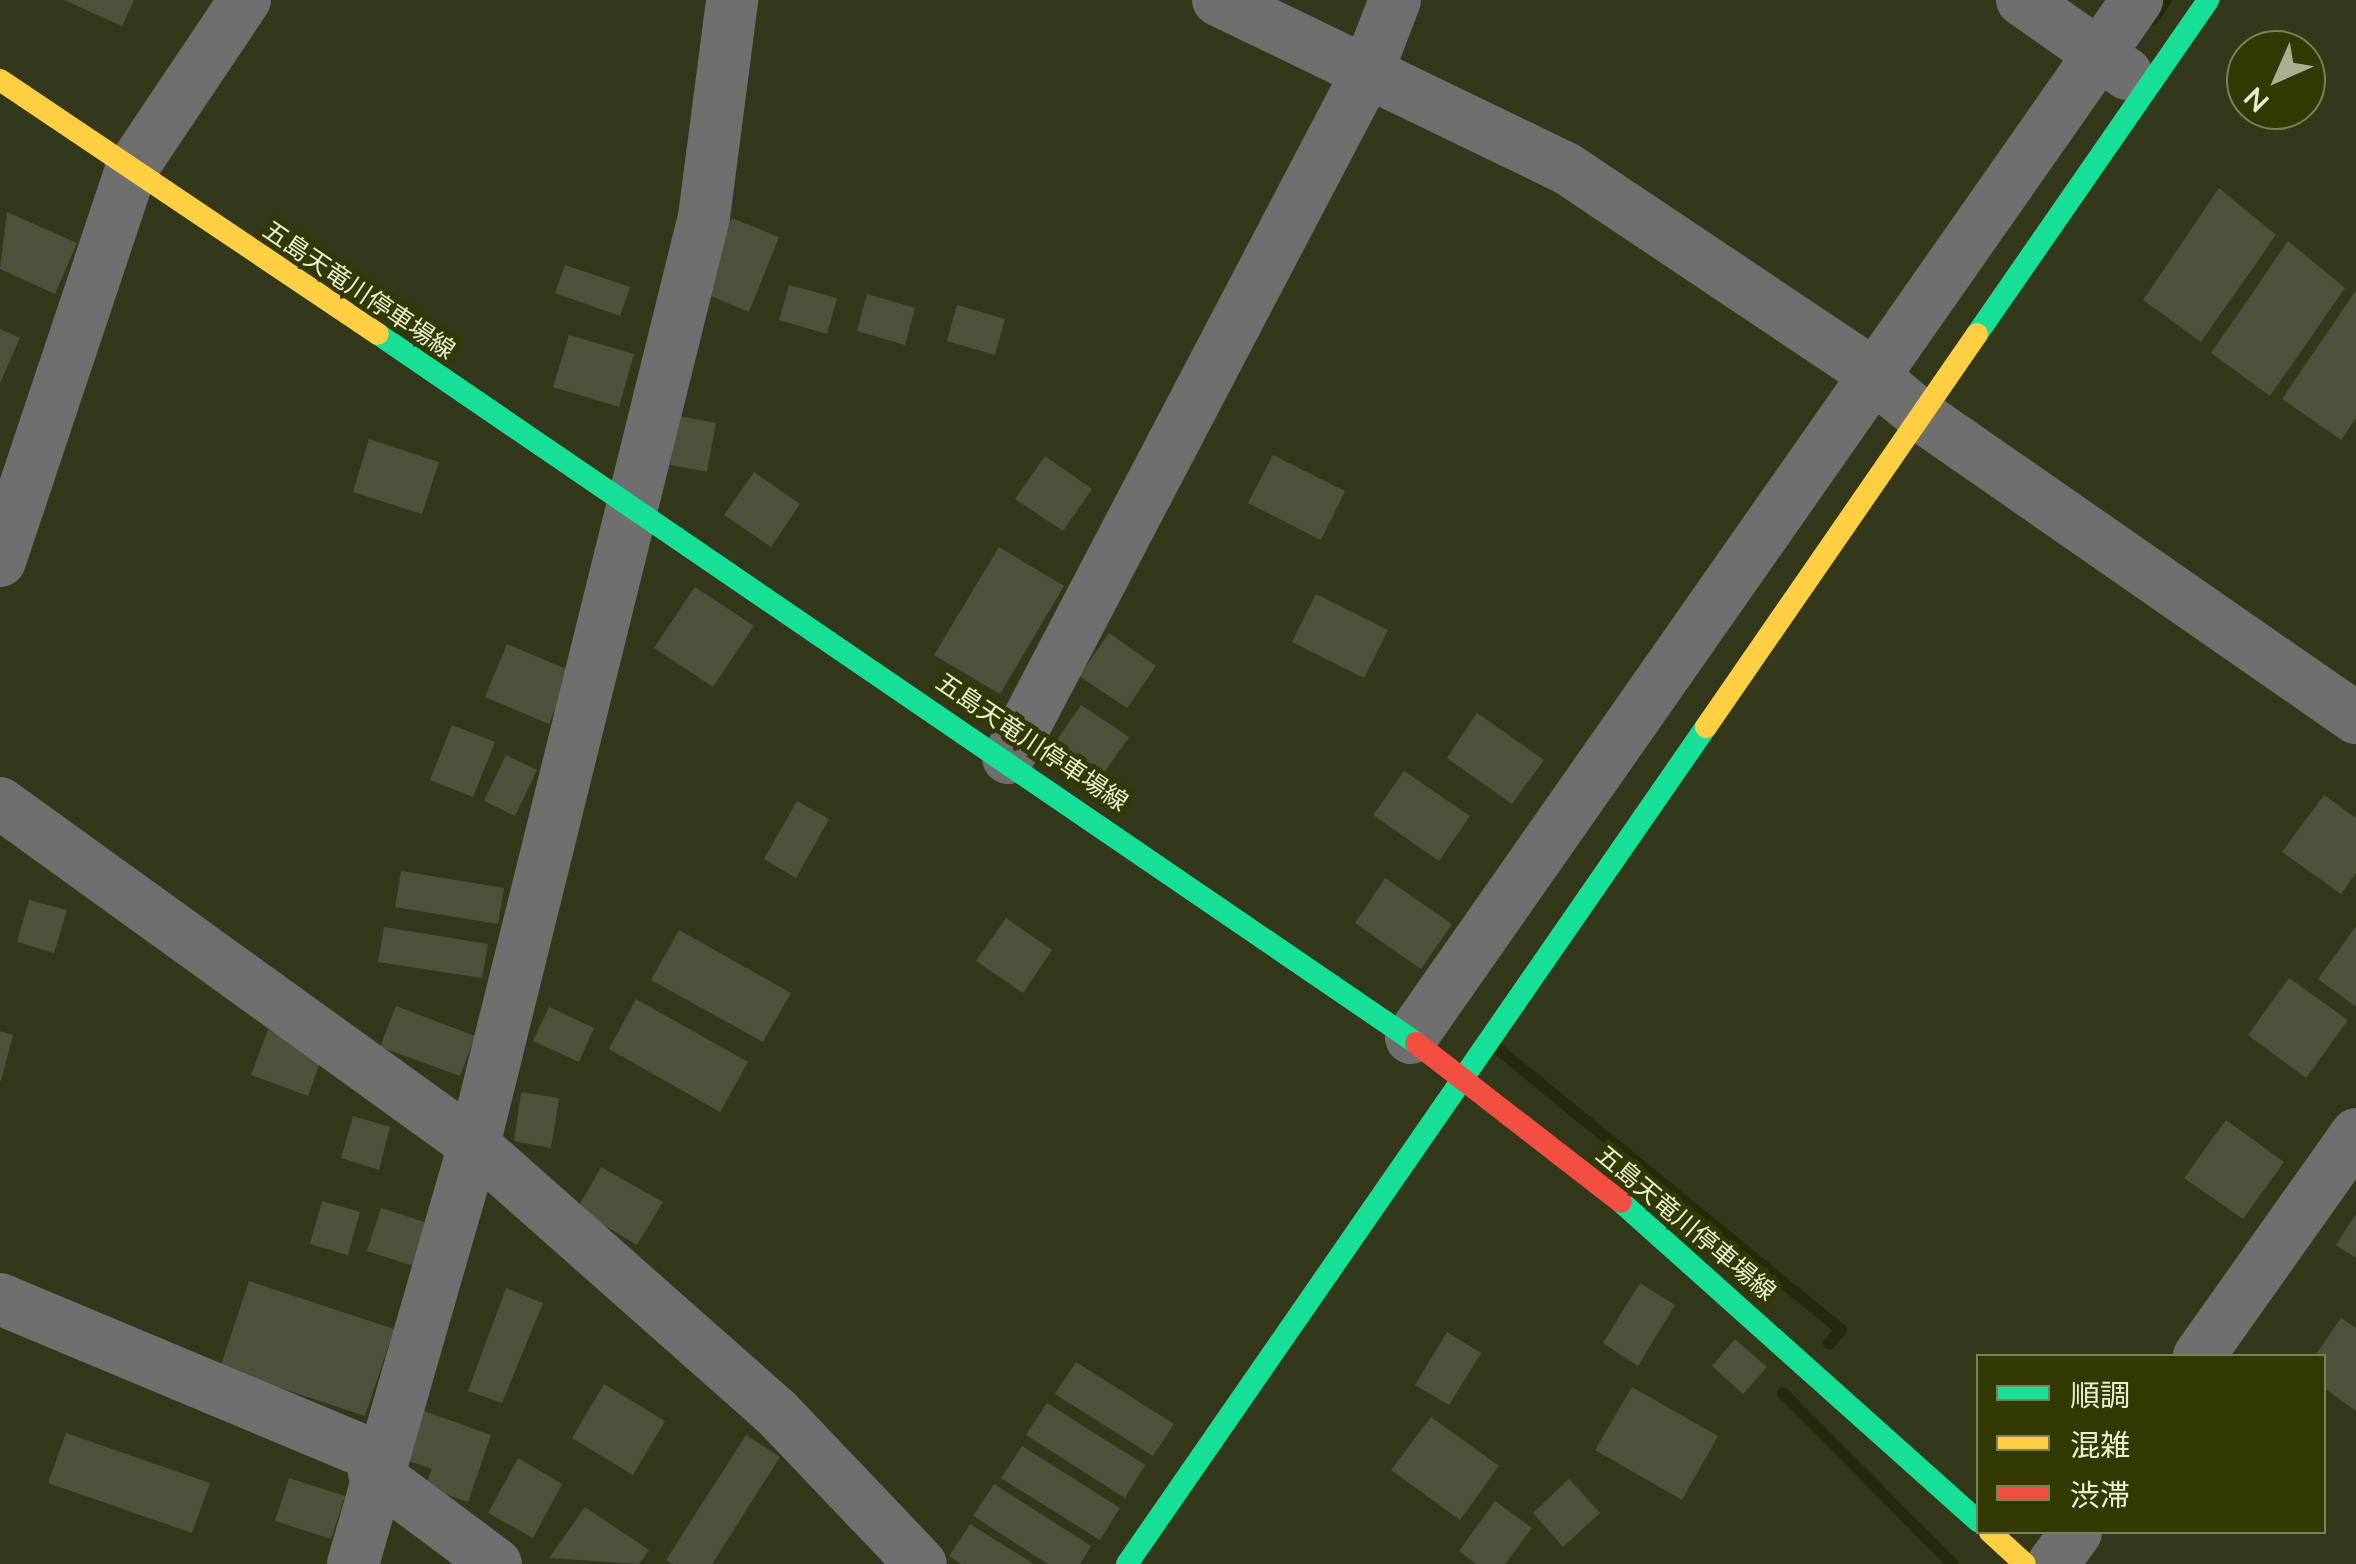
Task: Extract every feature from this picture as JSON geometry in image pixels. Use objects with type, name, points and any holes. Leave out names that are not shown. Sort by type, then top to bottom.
[{"type":"main road","points":[[1127,1564],[1462,1075],[1924,418],[2208,0]]},
{"type":"main road","name":"五島天竜川停車場線","points":[[0,80],[1008,758],[1462,1075],[1633,1212],[1976,1519]]},
{"type":"main road","points":[[1992,1534],[2025,1564]]},
{"type":"street","points":[[0,561],[130,170],[245,0]]},
{"type":"street","points":[[353,1564],[376,1465],[474,1145],[627,502],[704,216],[732,0]]},
{"type":"street","points":[[1218,0],[1566,168],[1876,378],[1924,418],[2356,718]]},
{"type":"street","points":[[1008,758],[1367,73],[1395,0]]},
{"type":"street","points":[[2022,0],[2146,88]]},
{"type":"street","points":[[1411,1038],[2137,0]]},
{"type":"street","points":[[0,802],[474,1145],[776,1412],[921,1564]]},
{"type":"street","points":[[2200,1354],[2356,1134]]},
{"type":"street","points":[[0,1300],[376,1465],[496,1564]]},
{"type":"street","points":[[2053,1564],[2075,1534]]},
{"type":"building","points":[[64,0],[134,0],[122,26]]},
{"type":"building","points":[[2219,188],[2276,235],[2201,342],[2143,300]]},
{"type":"building","points":[[7,212],[77,243],[55,294],[0,269]]},
{"type":"building","points":[[732,218],[779,237],[749,312],[701,292]]},
{"type":"building","points":[[2288,241],[2345,288],[2270,396],[2211,353]]},
{"type":"building","points":[[565,265],[630,287],[620,316],[555,293]]},
{"type":"building","points":[[789,285],[837,298],[827,334],[779,320]]},
{"type":"building","points":[[2356,290],[2356,418],[2341,440],[2282,399]]},
{"type":"building","points":[[867,294],[915,308],[905,345],[857,331]]},
{"type":"building","points":[[957,305],[1005,319],[995,355],[947,341]]},
{"type":"building","points":[[0,329],[20,338],[0,383]]},
{"type":"building","points":[[569,335],[634,354],[619,407],[553,387]]},
{"type":"building","points":[[679,416],[716,423],[707,472],[670,465]]},
{"type":"building","points":[[369,439],[439,462],[422,514],[353,492]]},
{"type":"building","points":[[1273,455],[1345,491],[1321,540],[1248,503]]},
{"type":"building","points":[[1045,456],[1092,489],[1063,531],[1015,499]]},
{"type":"building","points":[[754,472],[800,504],[771,547],[724,515]]},
{"type":"building","points":[[999,547],[1064,586],[1000,694],[934,655]]},
{"type":"building","points":[[695,587],[754,626],[713,687],[654,648]]},
{"type":"building","points":[[1316,594],[1388,630],[1364,678],[1292,642]]},
{"type":"building","points":[[1109,633],[1156,666],[1127,708],[1079,676]]},
{"type":"building","points":[[507,644],[571,671],[549,724],[485,697]]},
{"type":"building","points":[[1081,705],[1129,737],[1099,780],[1052,747]]},
{"type":"building","points":[[1477,713],[1544,760],[1512,804],[1447,758]]},
{"type":"building","points":[[452,725],[495,742],[473,797],[430,780]]},
{"type":"building","points":[[506,755],[537,770],[515,816],[484,801]]},
{"type":"building","points":[[1404,771],[1470,816],[1439,861],[1373,815]]},
{"type":"building","points":[[2324,795],[2356,818],[2356,873],[2341,894],[2282,852]]},
{"type":"building","points":[[797,801],[829,819],[796,878],[764,859]]},
{"type":"building","points":[[401,871],[504,888],[498,924],[395,907]]},
{"type":"building","points":[[1385,878],[1452,924],[1421,969],[1355,923]]},
{"type":"building","points":[[29,900],[67,910],[54,953],[17,942]]},
{"type":"building","points":[[1006,918],[1052,950],[1023,993],[976,961]]},
{"type":"building","points":[[2356,926],[2356,1007],[2318,979]]},
{"type":"building","points":[[384,927],[488,944],[482,978],[378,962]]},
{"type":"building","points":[[679,930],[791,993],[763,1042],[651,980]]},
{"type":"building","points":[[2289,978],[2348,1020],[2306,1078],[2248,1035]]},
{"type":"building","points":[[636,999],[748,1062],[720,1112],[609,1049]]},
{"type":"building","points":[[396,1006],[475,1036],[460,1076],[380,1047]]},
{"type":"building","points":[[549,1007],[594,1028],[579,1062],[533,1041]]},
{"type":"building","points":[[268,1030],[324,1052],[308,1096],[251,1075]]},
{"type":"building","points":[[0,1031],[13,1035],[1,1081],[0,1080]]},
{"type":"building","points":[[521,1092],[559,1098],[551,1148],[514,1141]]},
{"type":"building","points":[[353,1116],[390,1127],[379,1170],[341,1158]]},
{"type":"building","points":[[2226,1120],[2284,1162],[2243,1219],[2184,1178]]},
{"type":"building","points":[[601,1167],[663,1202],[637,1245],[577,1209]]},
{"type":"building","points":[[322,1201],[360,1212],[348,1255],[310,1244]]},
{"type":"building","points":[[381,1208],[437,1226],[423,1269],[367,1251]]},
{"type":"building","points":[[2356,1214],[2356,1258],[2336,1245]]},
{"type":"building","points":[[249,1281],[394,1329],[365,1416],[220,1368]]},
{"type":"building","points":[[1640,1283],[1675,1305],[1638,1366],[1603,1343]]},
{"type":"building","points":[[506,1288],[543,1303],[502,1403],[468,1391]]},
{"type":"building","points":[[2341,1318],[2356,1328],[2356,1411],[2326,1389],[2326,1354],[2316,1354]]},
{"type":"building","points":[[1447,1332],[1481,1353],[1449,1405],[1415,1385]]},
{"type":"building","points":[[1735,1339],[1767,1367],[1743,1394],[1712,1366]]},
{"type":"building","points":[[1076,1362],[1174,1424],[1153,1456],[1055,1394]]},
{"type":"building","points":[[604,1384],[665,1421],[633,1475],[572,1438]]},
{"type":"building","points":[[1632,1387],[1718,1436],[1682,1500],[1595,1450]]},
{"type":"building","points":[[1047,1403],[1145,1465],[1125,1498],[1026,1435]]},
{"type":"building","points":[[424,1411],[491,1435],[468,1502],[425,1487],[432,1469],[406,1460]]},
{"type":"building","points":[[1431,1417],[1499,1466],[1460,1520],[1391,1470]]},
{"type":"building","points":[[66,1433],[210,1483],[192,1533],[48,1483]]},
{"type":"building","points":[[746,1435],[780,1457],[712,1564],[673,1564],[666,1560]]},
{"type":"building","points":[[1022,1446],[1120,1508],[1100,1540],[1001,1478]]},
{"type":"building","points":[[518,1458],[562,1484],[533,1538],[488,1513]]},
{"type":"building","points":[[289,1478],[345,1496],[331,1539],[275,1521]]},
{"type":"building","points":[[1569,1479],[1600,1513],[1563,1547],[1533,1513]]},
{"type":"building","points":[[994,1484],[1091,1546],[1080,1564],[1048,1564],[973,1516]]},
{"type":"building","points":[[1495,1501],[1532,1528],[1505,1564],[1476,1564],[1459,1551]]},
{"type":"building","points":[[585,1507],[649,1550],[639,1564],[549,1558]]},
{"type":"building","points":[[970,1524],[1034,1564],[961,1564],[949,1556]]},
{"type":"waterway","points":[[2152,20],[2166,0]]},
{"type":"waterway","points":[[1498,1049],[1841,1330],[1829,1344]]},
{"type":"waterway","points":[[1783,1393],[1953,1564]]},
{"type":"traffic: fast","points":[[1977,334],[2208,0]]},
{"type":"traffic: fast","points":[[378,334],[1416,1043]]},
{"type":"traffic: fast","points":[[1127,1564],[1706,727]]},
{"type":"traffic: fast","points":[[1621,1202],[1976,1519]]},
{"type":"traffic: slow","points":[[0,80],[378,334]]},
{"type":"traffic: slow","points":[[1706,727],[1977,334]]},
{"type":"traffic: slow","points":[[1992,1534],[2025,1564]]},
{"type":"traffic: jam","points":[[1416,1043],[1621,1202]]}]
